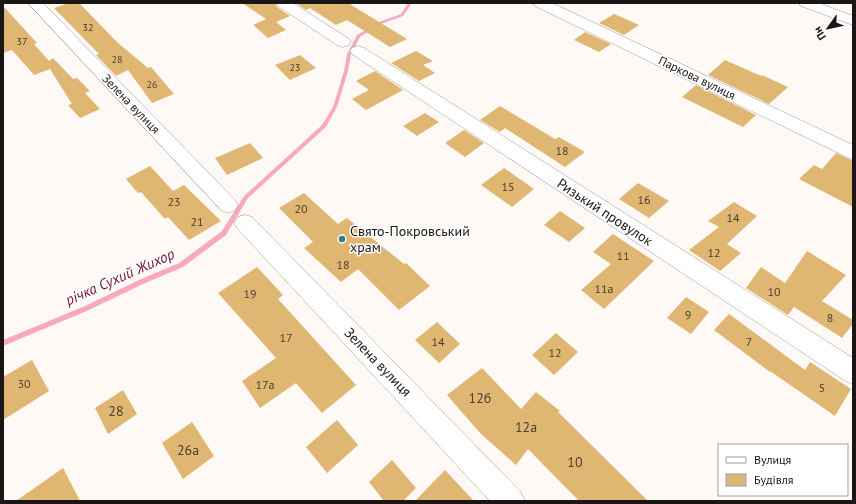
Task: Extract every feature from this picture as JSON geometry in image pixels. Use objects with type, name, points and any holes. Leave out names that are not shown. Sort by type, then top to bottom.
[{"type":"street","name":"Зелена вулиця","points":[[35,3],[228,205]]},
{"type":"street","name":"Ризький провулок","points":[[283,3],[853,372]]},
{"type":"street","name":"Паркова вулиця","points":[[540,3],[853,153]]},
{"type":"street","points":[[806,3],[853,21]]},
{"type":"street","name":"Зелена вулиця","points":[[245,223],[510,501]]},
{"type":"building","points":[[69,3],[79,3],[118,43],[148,68],[151,67],[174,94],[152,103],[128,70],[116,76],[96,55],[99,54],[54,8]]},
{"type":"building","points":[[242,3],[275,3],[277,7],[290,16],[276,22],[286,30],[268,38],[253,25],[266,19]]},
{"type":"building","points":[[296,3],[348,3],[407,39],[390,47],[347,20],[336,25],[310,8],[306,10]]},
{"type":"building","points":[[3,6],[37,43],[34,44],[49,61],[53,58],[73,79],[77,78],[90,91],[85,93],[100,109],[80,118],[68,105],[72,104],[50,69],[34,75],[12,50],[3,53]]},
{"type":"building","points":[[614,14],[639,25],[624,35],[599,23]]},
{"type":"building","points":[[585,32],[611,44],[599,52],[574,40]]},
{"type":"building","points":[[416,51],[433,61],[423,65],[435,73],[419,81],[391,63]]},
{"type":"building","points":[[300,55],[316,68],[290,80],[275,65]]},
{"type":"building","points":[[725,60],[788,87],[769,104],[708,75]]},
{"type":"building","points":[[375,71],[403,90],[366,110],[352,99],[369,90],[356,81]]},
{"type":"building","points":[[696,85],[756,115],[743,127],[682,97]]},
{"type":"building","points":[[500,106],[555,139],[559,137],[585,152],[565,167],[505,128],[500,132],[480,120]]},
{"type":"building","points":[[425,113],[439,122],[417,136],[403,126]]},
{"type":"building","points":[[464,130],[484,143],[465,157],[445,143]]},
{"type":"building","points":[[250,143],[263,158],[227,175],[215,158]]},
{"type":"building","points":[[836,153],[853,161],[853,207],[799,179],[814,165],[822,169]]},
{"type":"building","points":[[150,166],[173,191],[184,185],[221,221],[189,240],[168,217],[165,219],[141,192],[138,193],[126,179]]},
{"type":"building","points":[[504,168],[534,189],[512,207],[481,185]]},
{"type":"building","points":[[638,183],[669,201],[649,218],[619,199]]},
{"type":"building","points":[[304,193],[338,224],[347,218],[404,264],[406,263],[430,286],[399,310],[358,269],[341,282],[304,248],[313,242],[279,208]]},
{"type":"building","points":[[734,202],[757,216],[727,244],[741,253],[720,271],[689,250],[719,227],[708,221]]},
{"type":"building","points":[[560,211],[585,228],[569,242],[544,225]]},
{"type":"building","points":[[613,234],[654,261],[604,309],[581,290],[611,264],[593,252]]},
{"type":"building","points":[[807,251],[846,275],[822,301],[853,320],[853,324],[842,338],[794,307],[788,315],[746,288],[761,267],[785,283]]},
{"type":"building","points":[[257,267],[283,295],[278,299],[356,385],[322,413],[296,383],[260,408],[242,381],[276,358],[218,293]]},
{"type":"building","points":[[686,297],[709,312],[691,334],[667,318]]},
{"type":"building","points":[[729,314],[805,370],[810,362],[851,389],[835,416],[770,372],[714,330]]},
{"type":"building","points":[[437,322],[460,344],[439,363],[415,340]]},
{"type":"building","points":[[556,333],[578,352],[554,375],[532,355]]},
{"type":"building","points":[[32,360],[49,391],[3,420],[3,377]]},
{"type":"building","points":[[482,368],[521,409],[536,392],[560,411],[558,412],[648,501],[579,501],[528,449],[516,465],[480,433],[447,395]]},
{"type":"building","points":[[123,390],[137,414],[108,434],[95,408]]},
{"type":"building","points":[[337,420],[358,445],[327,473],[306,447]]},
{"type":"building","points":[[192,422],[214,456],[183,479],[162,443]]},
{"type":"building","points":[[392,460],[416,488],[403,501],[384,501],[369,482]]},
{"type":"building","points":[[63,468],[80,501],[16,501]]},
{"type":"building","points":[[445,470],[474,501],[415,501]]},
{"type":"waterway","name":"річка Сухий Жихор","points":[[3,343],[87,308],[181,265],[224,233],[246,197],[324,126],[335,107],[346,71],[349,54],[358,36],[380,23],[402,15],[410,3]]},
{"type":"place","name":"Свято-Покровський храм","points":[[342,239]]}]
